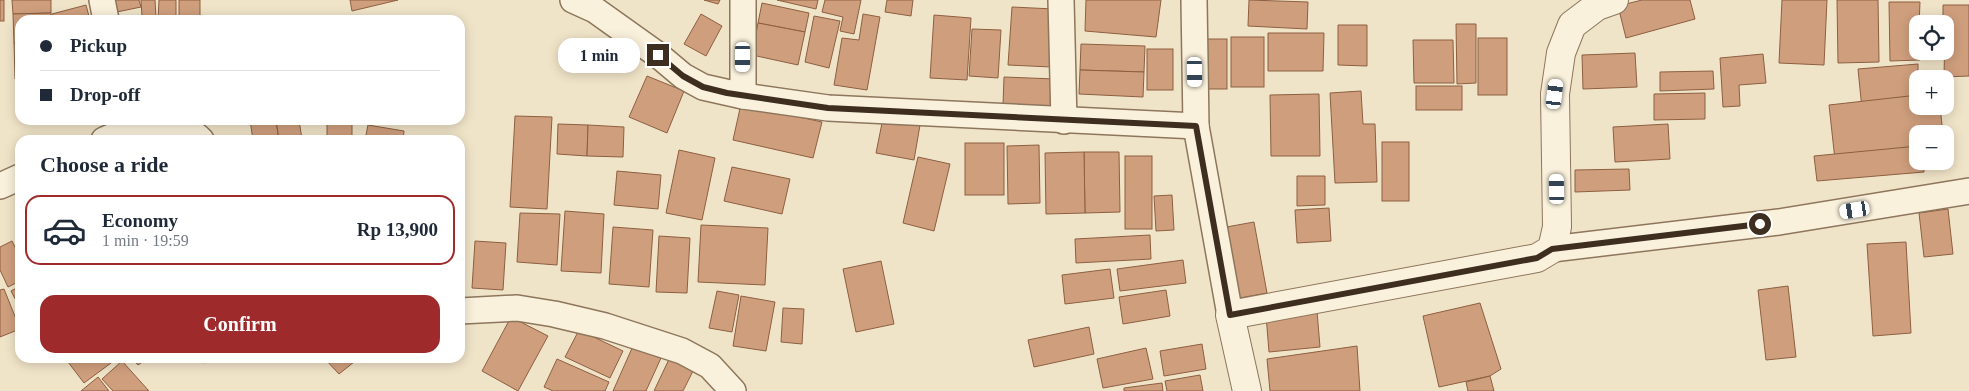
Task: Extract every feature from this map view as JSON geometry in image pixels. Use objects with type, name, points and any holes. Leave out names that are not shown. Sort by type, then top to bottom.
[{"type":"street","points":[[102,0],[105,15]]},
{"type":"street","points":[[573,0],[595,10],[658,55],[683,76],[703,87],[743,96],[828,108],[1196,126]]},
{"type":"street","points":[[743,0],[743,96]]},
{"type":"street","points":[[1061,0],[1064,121]]},
{"type":"street","points":[[1194,0],[1196,126],[1230,315],[1247,391]]},
{"type":"street","points":[[1552,249],[1557,227],[1555,94],[1561,53],[1572,25],[1597,6],[1614,0]]},
{"type":"street","points":[[113,135],[131,125]]},
{"type":"street","points":[[176,125],[182,126],[196,135]]},
{"type":"street","points":[[0,186],[15,179]]},
{"type":"street","points":[[1230,315],[1537,258],[1552,249],[1780,222],[1969,191]]},
{"type":"street","points":[[465,311],[517,308],[554,314],[605,326],[682,351],[710,366],[732,391]]},
{"type":"building","points":[[0,0],[4,0],[4,21],[0,21]]},
{"type":"building","points":[[12,0],[51,0],[51,13],[13,14]]},
{"type":"building","points":[[109,0],[139,0],[141,7],[112,13]]},
{"type":"building","points":[[141,0],[155,0],[156,15],[142,15]]},
{"type":"building","points":[[159,0],[176,0],[176,15],[158,15]]},
{"type":"building","points":[[179,0],[200,0],[200,15],[179,15]]},
{"type":"building","points":[[350,0],[398,0],[352,11]]},
{"type":"building","points":[[704,0],[720,0],[718,4]]},
{"type":"building","points":[[777,0],[818,0],[816,9]]},
{"type":"building","points":[[825,0],[861,0],[854,34],[840,31],[843,17],[822,12]]},
{"type":"building","points":[[887,0],[913,0],[911,16],[885,12]]},
{"type":"building","points":[[1086,0],[1161,0],[1156,37],[1085,31]]},
{"type":"building","points":[[1249,0],[1308,2],[1307,29],[1248,26]]},
{"type":"building","points":[[1642,0],[1690,0],[1695,19],[1626,38],[1618,6]]},
{"type":"building","points":[[1782,0],[1827,0],[1824,65],[1779,63]]},
{"type":"building","points":[[1837,0],[1878,0],[1879,62],[1838,63]]},
{"type":"building","points":[[1889,2],[1920,2],[1919,15],[1909,15],[1909,60],[1920,60],[1890,61]]},
{"type":"building","points":[[762,3],[809,13],[805,32],[758,23]]},
{"type":"building","points":[[86,5],[89,15],[52,15]]},
{"type":"building","points":[[1943,5],[1969,5],[1969,76],[1954,77],[1954,70],[1944,70],[1944,60],[1954,60],[1954,15],[1943,15]]},
{"type":"building","points":[[1012,7],[1054,9],[1051,67],[1008,65]]},
{"type":"building","points":[[51,13],[51,15],[15,15],[14,43],[13,14]]},
{"type":"building","points":[[701,14],[722,26],[706,56],[684,44]]},
{"type":"building","points":[[863,14],[880,17],[867,90],[834,85],[842,38],[859,40]]},
{"type":"building","points":[[934,15],[971,18],[967,80],[930,78]]},
{"type":"building","points":[[814,16],[840,21],[829,68],[805,62]]},
{"type":"building","points":[[758,23],[805,32],[798,65],[752,55]]},
{"type":"building","points":[[1456,24],[1476,24],[1476,83],[1457,84]]},
{"type":"building","points":[[1338,25],[1367,25],[1367,66],[1338,65]]},
{"type":"building","points":[[972,29],[1001,30],[998,78],[969,76]]},
{"type":"building","points":[[1268,33],[1324,33],[1323,71],[1268,71]]},
{"type":"building","points":[[1231,37],[1264,37],[1264,87],[1231,87]]},
{"type":"building","points":[[1478,38],[1507,38],[1507,95],[1478,95]]},
{"type":"building","points":[[1198,39],[1227,39],[1227,89],[1198,89]]},
{"type":"building","points":[[1413,40],[1453,40],[1454,83],[1414,83]]},
{"type":"building","points":[[14,43],[15,43],[15,79]]},
{"type":"building","points":[[1081,44],[1145,46],[1144,72],[1080,70]]},
{"type":"building","points":[[1147,49],[1173,49],[1173,90],[1147,90]]},
{"type":"building","points":[[1635,53],[1637,87],[1583,89],[1582,55]]},
{"type":"building","points":[[1763,54],[1766,83],[1739,85],[1740,106],[1723,107],[1720,58]]},
{"type":"building","points":[[1918,64],[1918,70],[1909,70],[1909,106],[1862,109],[1858,69]]},
{"type":"building","points":[[1080,70],[1144,72],[1143,97],[1079,94]]},
{"type":"building","points":[[1713,71],[1714,89],[1660,91],[1660,72]]},
{"type":"building","points":[[647,76],[684,91],[667,133],[629,117]]},
{"type":"building","points":[[1004,77],[1055,79],[1054,107],[1003,105]]},
{"type":"building","points":[[1416,86],[1462,86],[1462,110],[1416,110]]},
{"type":"building","points":[[1361,91],[1363,124],[1375,124],[1377,182],[1335,183],[1330,93]]},
{"type":"building","points":[[1705,93],[1705,119],[1654,120],[1654,94]]},
{"type":"building","points":[[1319,94],[1320,156],[1271,156],[1270,95]]},
{"type":"building","points":[[1909,96],[1909,115],[1941,115],[1942,125],[1909,125],[1909,152],[1835,160],[1829,105]]},
{"type":"building","points":[[741,104],[822,122],[813,158],[733,140]]},
{"type":"building","points":[[515,116],[552,117],[547,209],[510,207]]},
{"type":"building","points":[[883,118],[920,125],[914,160],[876,153]]},
{"type":"building","points":[[558,124],[588,125],[587,156],[557,154]]},
{"type":"building","points":[[1668,124],[1670,159],[1615,162],[1613,127]]},
{"type":"building","points":[[251,125],[277,125],[278,135],[252,135]]},
{"type":"building","points":[[277,125],[300,125],[301,135],[278,135]]},
{"type":"building","points":[[327,125],[352,125],[352,135],[327,135]]},
{"type":"building","points":[[368,125],[404,131],[404,135],[366,135]]},
{"type":"building","points":[[588,125],[624,127],[623,157],[587,156]]},
{"type":"building","points":[[1382,142],[1409,142],[1409,201],[1382,201]]},
{"type":"building","points":[[965,143],[1004,143],[1004,195],[965,195]]},
{"type":"building","points":[[1039,145],[1040,203],[1008,204],[1007,146]]},
{"type":"building","points":[[1909,147],[1909,170],[1924,170],[1924,172],[1817,181],[1814,156]]},
{"type":"building","points":[[679,150],[715,158],[702,220],[666,213]]},
{"type":"building","points":[[1084,152],[1119,152],[1120,212],[1085,213]]},
{"type":"building","points":[[1084,152],[1085,213],[1046,214],[1045,153]]},
{"type":"building","points":[[1125,156],[1152,156],[1152,229],[1125,229]]},
{"type":"building","points":[[918,157],[950,164],[934,231],[903,223]]},
{"type":"building","points":[[732,167],[790,179],[782,214],[724,201]]},
{"type":"building","points":[[1629,169],[1630,190],[1575,192],[1575,170]]},
{"type":"building","points":[[617,171],[661,175],[658,209],[614,205]]},
{"type":"building","points":[[1297,176],[1325,176],[1325,205],[1297,206]]},
{"type":"building","points":[[1172,195],[1174,230],[1156,231],[1154,196]]},
{"type":"building","points":[[1329,208],[1331,241],[1297,243],[1295,210]]},
{"type":"building","points":[[1948,209],[1953,254],[1924,257],[1919,213]]},
{"type":"building","points":[[565,211],[604,214],[601,273],[561,271]]},
{"type":"building","points":[[520,213],[560,214],[557,265],[517,262]]},
{"type":"building","points":[[1254,222],[1267,293],[1234,299],[1221,228]]},
{"type":"building","points":[[701,225],[768,228],[765,285],[698,282]]},
{"type":"building","points":[[613,227],[653,230],[649,287],[609,284]]},
{"type":"building","points":[[1150,235],[1151,259],[1076,263],[1075,239]]},
{"type":"building","points":[[659,236],[690,238],[687,293],[656,292]]},
{"type":"building","points":[[12,241],[15,247],[15,284],[8,287],[0,270],[0,247]]},
{"type":"building","points":[[475,241],[506,243],[503,290],[472,288]]},
{"type":"building","points":[[1906,242],[1911,333],[1873,336],[1867,244]]},
{"type":"building","points":[[1183,260],[1186,283],[1120,291],[1117,269]]},
{"type":"building","points":[[881,261],[894,324],[856,332],[843,269]]},
{"type":"building","points":[[1110,269],[1114,298],[1065,304],[1062,275]]},
{"type":"building","points":[[1788,286],[1796,357],[1766,360],[1758,290]]},
{"type":"building","points":[[4,289],[15,316],[15,331],[0,337],[0,290]]},
{"type":"building","points":[[15,289],[15,299],[11,291]]},
{"type":"building","points":[[1166,290],[1170,316],[1123,324],[1119,297]]},
{"type":"building","points":[[717,291],[739,295],[732,332],[709,328]]},
{"type":"building","points":[[741,296],[775,302],[766,351],[733,346]]},
{"type":"building","points":[[1480,303],[1501,369],[1490,376],[1439,387],[1423,316]]},
{"type":"building","points":[[783,308],[804,309],[802,344],[781,342]]},
{"type":"building","points":[[1317,311],[1320,347],[1269,352],[1266,315]]},
{"type":"building","points":[[511,317],[548,336],[518,391],[482,371]]},
{"type":"building","points":[[1089,327],[1094,354],[1034,367],[1028,340]]},
{"type":"building","points":[[579,330],[623,351],[610,378],[565,357]]},
{"type":"building","points":[[1202,344],[1206,369],[1164,376],[1160,351]]},
{"type":"building","points":[[633,346],[661,358],[646,391],[613,391]]},
{"type":"building","points":[[1357,346],[1360,391],[1270,391],[1267,359]]},
{"type":"building","points":[[1146,348],[1153,379],[1103,388],[1097,359]]},
{"type":"building","points":[[671,355],[695,367],[683,391],[654,391]]},
{"type":"building","points":[[557,359],[609,382],[605,391],[553,391],[544,387]]},
{"type":"building","points":[[69,363],[111,363],[84,383]]},
{"type":"building","points":[[120,363],[124,363],[149,391],[113,391],[102,379]]},
{"type":"building","points":[[329,363],[353,363],[339,374]]},
{"type":"building","points":[[1200,375],[1203,391],[1167,391],[1165,381]]},
{"type":"building","points":[[1490,376],[1494,391],[1468,391],[1466,382]]},
{"type":"building","points":[[98,377],[109,391],[81,391]]},
{"type":"building","points":[[1162,383],[1163,391],[1124,391],[1124,388]]},
{"type":"route","points":[[658,55],[683,76],[703,87],[727,93],[828,108],[1033,120],[1196,126],[1230,315],[1537,258],[1552,249],[1760,224]]}]
